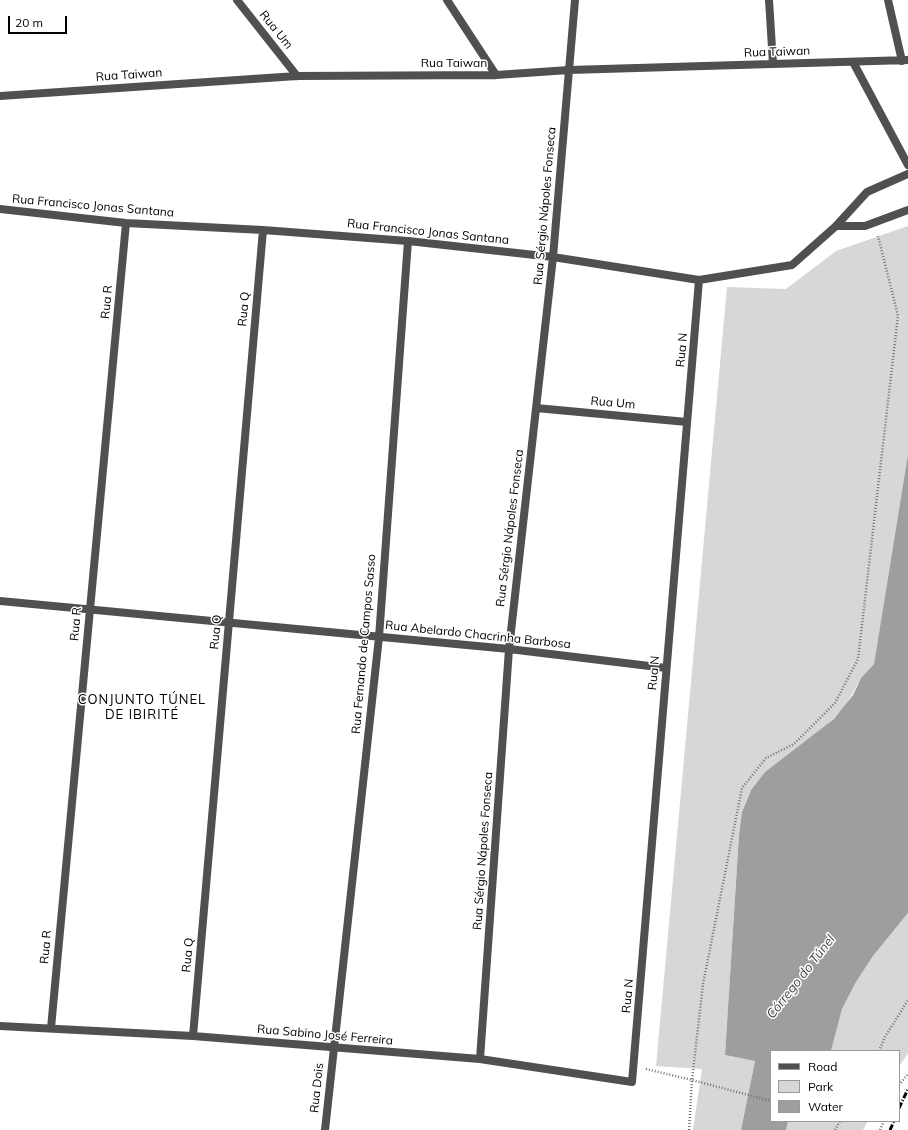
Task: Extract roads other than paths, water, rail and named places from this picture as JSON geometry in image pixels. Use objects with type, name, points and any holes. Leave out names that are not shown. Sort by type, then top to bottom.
[{"type":"street","name":"Rua Um","points":[[237,0],[297,76]]},
{"type":"street","points":[[447,0],[496,75]]},
{"type":"street","name":"Rua Sérgio Nápoles Fonseca","points":[[480,1059],[508,650],[553,257],[575,0]]},
{"type":"street","points":[[769,0],[773,64]]},
{"type":"street","points":[[888,0],[905,60]]},
{"type":"street","name":"Rua Taiwan","points":[[0,96],[297,76],[496,75],[569,70],[905,60]]},
{"type":"street","points":[[853,62],[908,165]]},
{"type":"street","name":"Rua Francisco Jonas Santana","points":[[0,209],[126,223],[263,230],[408,241],[553,257],[700,280],[792,265],[836,226],[867,192],[908,174]]},
{"type":"street","points":[[836,226],[865,226],[908,210]]},
{"type":"street","name":"Rua R","points":[[51,1028],[126,223]]},
{"type":"street","name":"Rua Q","points":[[193,1036],[263,230]]},
{"type":"street","name":"Rua Fernando de Campos Sasso","points":[[333,1049],[379,637],[408,241]]},
{"type":"street","name":"Rua N","points":[[634,1067],[666,668],[700,280]]},
{"type":"street","name":"Rua Um","points":[[536,408],[687,422]]},
{"type":"street","name":"Rua Abelardo Chacrinha Barbosa","points":[[0,601],[379,637],[666,668]]},
{"type":"street","name":"Rua Sabino José Ferreira","points":[[0,1026],[193,1036],[333,1049],[480,1059],[632,1082],[634,1067]]},
{"type":"street","name":"Rua Dois","points":[[325,1130],[333,1049]]},
{"type":"water","name":"Córrego do Túnel","points":[[908,454],[908,913],[873,956],[856,982],[842,1009],[831,1050],[770,1050],[770,1122],[788,1122],[786,1130],[741,1130],[755,1061],[725,1055],[739,835],[742,812],[751,790],[765,772],[834,719],[853,695],[861,678],[874,664]]},
{"type":"railway","points":[[900,1106],[908,1089]]},
{"type":"railway","points":[[890,1130],[894,1122]]},
{"type":"district","name":"CONJUNTO TÚNEL DE IBIRITÉ","points":[[142,708]]}]
